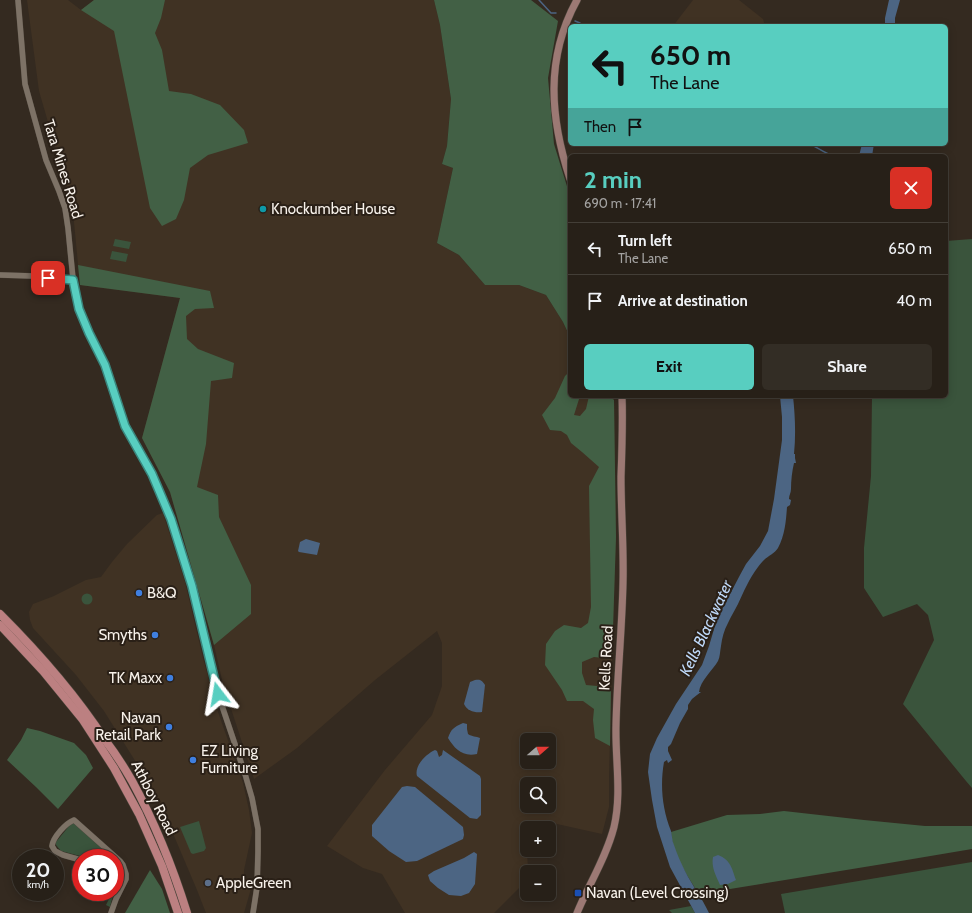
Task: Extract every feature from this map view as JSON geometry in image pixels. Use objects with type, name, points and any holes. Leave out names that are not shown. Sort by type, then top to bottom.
[{"type":"main road","points":[[568,172],[558,132],[554,88],[556,64],[562,37],[577,0]]},
{"type":"main road","name":"Kells Road","points":[[577,913],[606,852],[614,826],[617,806],[618,776],[616,727],[623,584],[621,477],[622,398]]},
{"type":"main road","name":"Athboy Road","points":[[0,614],[32,646],[64,683],[91,719],[132,781],[164,849],[188,913]]},
{"type":"main road","name":"Athboy Road","points":[[0,625],[43,671],[82,720],[114,768],[139,814],[151,840],[162,866],[178,913]]},
{"type":"street","name":"Tara Mines Road","points":[[18,0],[25,84],[44,153],[65,208],[73,280],[79,309],[105,365],[125,426],[152,474],[171,519],[192,586],[218,694],[240,756],[251,793],[257,819],[258,838],[257,887],[253,913]]},
{"type":"street","points":[[0,275],[33,276],[73,280]]},
{"type":"street","points":[[72,858],[63,856],[55,851],[52,846],[52,840],[69,822],[74,820],[107,849]]},
{"type":"street","points":[[124,868],[126,874],[124,883]]},
{"type":"street","points":[[111,913],[115,901]]},
{"type":"shaded area","points":[[27,0],[68,0],[81,10],[94,0],[434,0],[440,25],[451,99],[447,146],[442,164],[453,168],[437,243],[459,255],[485,285],[519,285],[546,295],[568,333],[568,398],[614,398],[616,537],[609,807],[602,834],[556,824],[556,821],[520,821],[520,857],[527,857],[528,865],[520,865],[520,887],[494,913],[405,913],[382,874],[363,868],[327,846],[385,770],[432,715],[442,686],[442,643],[437,631],[375,680],[297,748],[254,779],[223,684],[214,645],[170,492],[142,438],[180,298],[80,285],[74,222],[66,184],[39,91]]},
{"type":"shaded area","points":[[693,0],[739,0],[763,19],[764,24],[675,24]]},
{"type":"shaded area","name":"Navan Retail Park","points":[[163,513],[185,582],[203,658],[218,712],[243,783],[249,810],[252,833],[244,870],[244,885],[252,885],[244,913],[206,913],[166,817],[144,775],[104,711],[76,675],[33,628],[30,620],[29,612],[33,604],[54,596],[86,580],[101,577],[127,544],[157,515]]},
{"type":"green space","points":[[94,0],[165,0],[161,18],[155,33],[162,50],[169,91],[191,94],[220,105],[244,130],[248,143],[208,155],[190,168],[184,200],[176,219],[162,226],[150,208],[114,31],[81,10]]},
{"type":"green space","points":[[434,0],[531,0],[558,21],[548,78],[554,144],[568,190],[568,333],[546,295],[519,285],[485,285],[459,255],[437,243],[453,168],[442,164],[447,146],[451,99],[440,25]]},
{"type":"green space","points":[[115,239],[131,242],[129,249],[113,246]]},
{"type":"green space","points":[[972,239],[972,788],[903,704],[934,640],[928,615],[917,604],[883,617],[864,588],[864,548],[871,476],[872,398],[948,398],[948,241]]},
{"type":"green space","points":[[112,251],[128,254],[126,262],[110,259]]},
{"type":"green space","points":[[78,265],[210,291],[214,308],[195,309],[186,316],[187,339],[198,349],[234,363],[232,378],[211,381],[206,444],[197,487],[218,495],[219,517],[251,585],[251,614],[214,645],[170,492],[142,438],[180,298],[80,285]]},
{"type":"green space","points":[[568,373],[568,398],[579,398],[574,415],[580,416],[586,409],[589,398],[612,398],[614,400],[616,537],[612,659],[594,657],[582,662],[582,673],[586,685],[611,689],[610,746],[595,738],[593,720],[594,709],[583,701],[567,701],[562,690],[545,665],[546,644],[555,631],[564,625],[581,628],[588,623],[591,607],[589,486],[599,467],[571,443],[567,435],[561,431],[550,430],[542,415],[555,398],[565,376]]},
{"type":"green space","points":[[87,593],[91,595],[93,599],[91,603],[87,605],[83,603],[81,599],[83,595]]},
{"type":"green space","points":[[27,728],[74,743],[86,755],[93,768],[58,809],[7,760],[21,740]]},
{"type":"green space","points":[[784,811],[925,826],[972,826],[972,849],[699,894],[677,856],[671,832],[727,815],[760,814]]},
{"type":"green space","points":[[199,821],[206,848],[204,851],[193,854],[191,853],[180,827]]},
{"type":"green space","points":[[73,823],[79,827],[102,849],[72,849],[72,854],[64,852],[64,849],[59,849],[56,845],[56,842]]},
{"type":"green space","points":[[972,862],[972,913],[785,913],[781,894]]},
{"type":"green space","points":[[150,870],[162,889],[170,913],[125,913]]},
{"type":"green space","points":[[108,901],[112,901],[110,907],[106,905]]},
{"type":"green space","points":[[691,906],[695,913],[672,913],[669,910]]},
{"type":"water","points":[[889,0],[900,0],[895,18],[895,24],[885,24]]},
{"type":"water","points":[[862,146],[874,146],[872,154],[860,154]]},
{"type":"water","points":[[780,398],[793,398],[795,425],[794,454],[796,463],[794,463],[791,479],[789,499],[791,500],[790,505],[787,507],[784,533],[777,550],[760,564],[747,585],[725,628],[718,661],[704,680],[699,692],[701,692],[692,699],[688,705],[688,709],[671,744],[668,747],[672,760],[668,763],[667,760],[664,762],[662,779],[664,805],[673,843],[685,871],[709,913],[695,913],[670,867],[657,827],[648,772],[650,754],[676,704],[702,665],[717,619],[746,564],[760,546],[768,531],[782,440]]},
{"type":"water","points":[[306,539],[320,543],[317,555],[298,551],[300,542]]},
{"type":"water","points":[[481,680],[485,685],[482,712],[472,711],[464,704],[470,682]]},
{"type":"water","points":[[463,723],[467,724],[468,734],[480,738],[477,754],[472,755],[463,753],[453,746],[448,738],[453,729]]},
{"type":"water","points":[[435,750],[437,751],[439,757],[442,755],[443,750],[480,776],[481,815],[477,819],[470,818],[417,776],[417,768],[419,764],[428,754]]},
{"type":"water","points":[[402,787],[415,787],[463,827],[463,839],[417,861],[406,862],[389,851],[372,836],[372,825]]},
{"type":"water","points":[[474,852],[477,854],[475,884],[469,893],[461,896],[449,895],[430,881],[428,875],[434,871]]},
{"type":"water","points":[[718,855],[726,859],[736,880],[728,884],[720,885],[714,871],[713,864],[713,857]]},
{"type":"waterway","points":[[539,0],[551,13],[556,13]]},
{"type":"waterway","points":[[575,21],[580,23]]},
{"type":"waterway","points":[[814,146],[830,154]]},
{"type":"place","name":"Knockumber House","points":[[263,209]]},
{"type":"place","name":"B&Q","points":[[139,593]]},
{"type":"place","name":"Smyths","points":[[155,635]]},
{"type":"place","name":"TK Maxx","points":[[170,678]]},
{"type":"place","name":"Navan Retail Park","points":[[169,727]]},
{"type":"place","name":"EZ Living Furniture","points":[[193,760]]},
{"type":"place","name":"AppleGreen","points":[[208,883]]},
{"type":"place","name":"Navan (Level Crossing)","points":[[578,893]]},
{"type":"route","points":[[48,278],[73,280],[79,309],[85,325],[103,359],[125,426],[152,474],[171,519],[192,586],[218,694]]},
{"type":"water label","name":"Kells Blackwater","points":[[706,628]]}]
